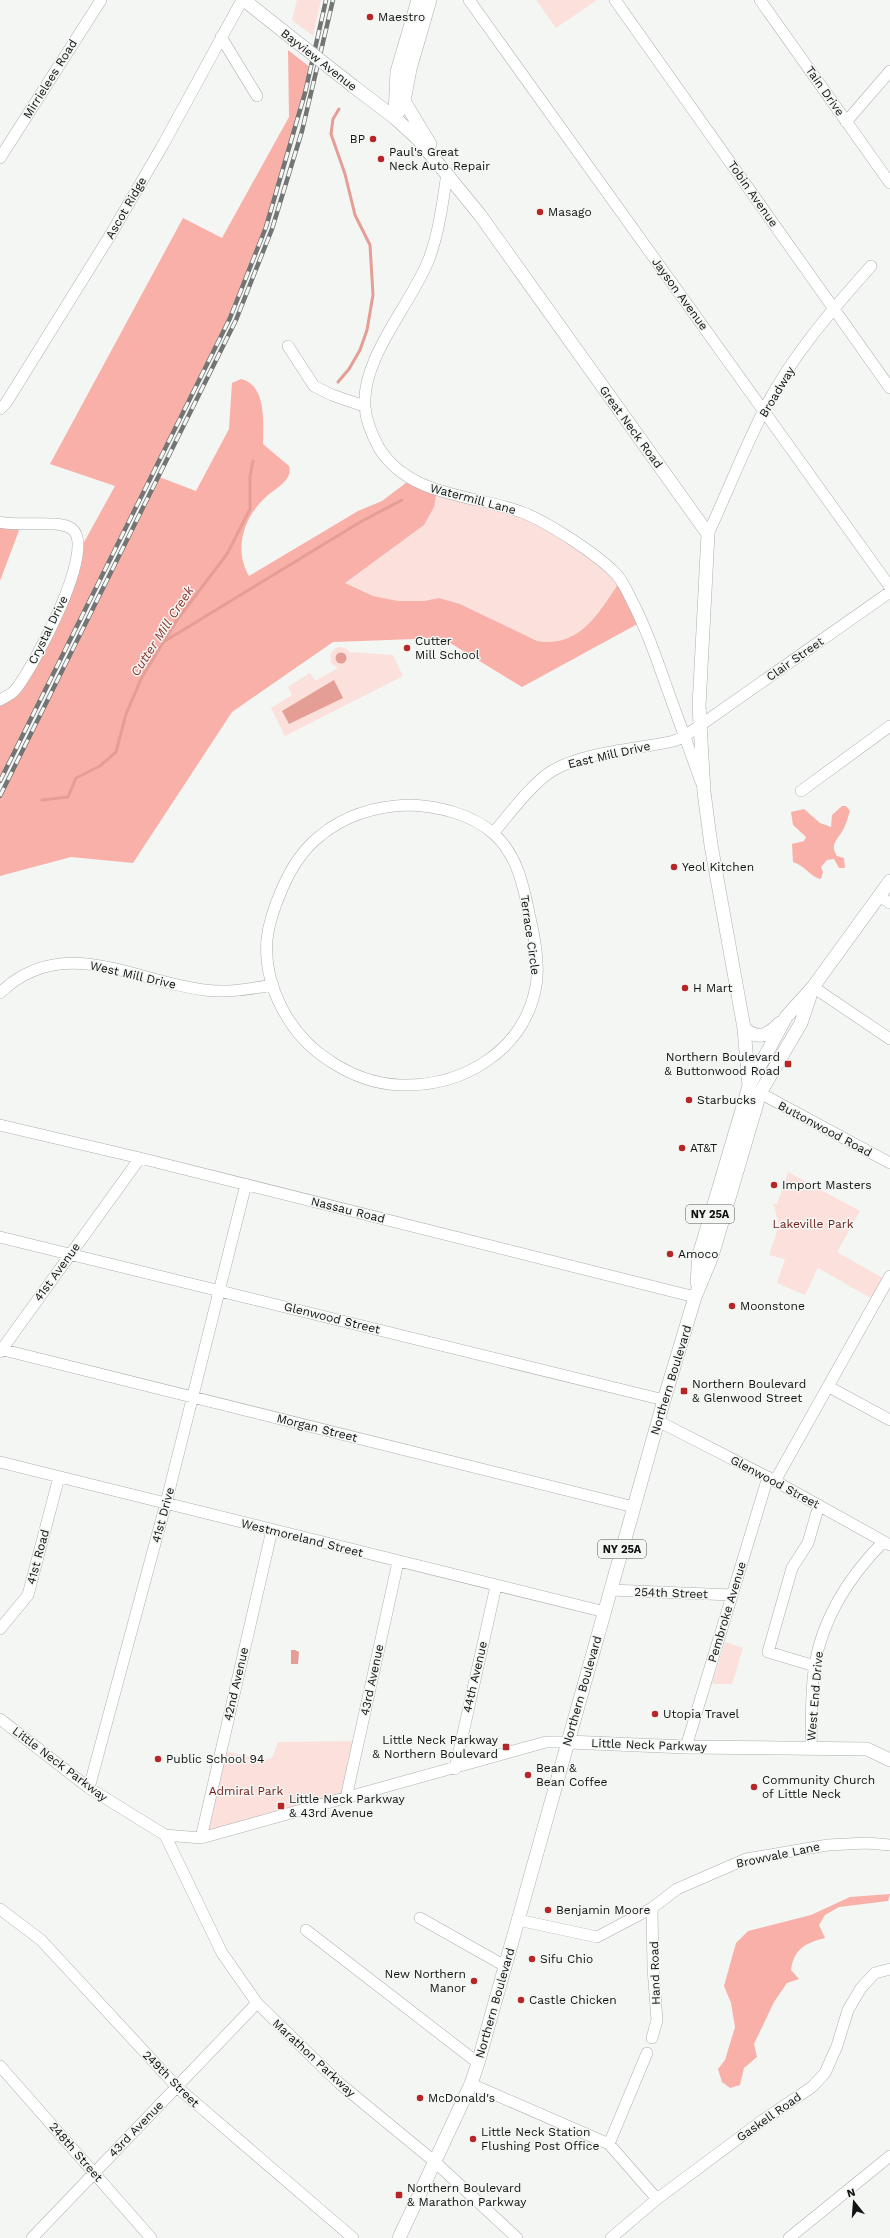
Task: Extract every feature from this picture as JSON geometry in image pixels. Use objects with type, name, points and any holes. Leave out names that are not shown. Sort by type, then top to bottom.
[{"type":"main road","name":"Bayview Avenue","points":[[243,0],[395,118]]},
{"type":"main road","points":[[395,118],[397,72],[418,0]]},
{"type":"main road","points":[[395,118],[404,101],[410,69],[430,0]]},
{"type":"main road","points":[[404,101],[447,173]]},
{"type":"main road","name":"Great Neck Road","points":[[395,118],[418,139],[480,215],[708,534]]},
{"type":"main road","points":[[708,534],[699,706],[704,792],[711,845],[744,1028],[749,1086],[760,1093]]},
{"type":"main road","name":"Northern Boulevard","points":[[696,1297],[699,1255],[749,1086],[786,1017],[813,987],[885,900],[890,881]]},
{"type":"main road","name":"Northern Boulevard","points":[[399,2238],[471,2084],[478,2063],[658,1420],[696,1297],[712,1256],[760,1093],[801,1023],[813,987]]},
{"type":"main road","points":[[744,1028],[752,1035],[764,1035],[786,1017]]},
{"type":"main road","name":"Little Neck Parkway","points":[[568,1742],[686,1747],[867,1749],[890,1760]]},
{"type":"street","name":"Mirrielees Road","points":[[0,158],[101,0]]},
{"type":"street","name":"Ascot Ridge","points":[[0,408],[6,403],[111,234],[164,143],[221,37],[243,0]]},
{"type":"street","name":"Jayson Avenue","points":[[469,0],[890,587]]},
{"type":"street","name":"Tobin Avenue","points":[[615,0],[890,388]]},
{"type":"street","name":"Tain Drive","points":[[760,0],[890,183]]},
{"type":"street","points":[[221,37],[257,96]]},
{"type":"street","points":[[846,122],[890,71]]},
{"type":"street","points":[[288,346],[314,386],[332,395],[364,406],[367,383],[375,360],[396,320],[414,291],[430,258],[447,173]]},
{"type":"street","name":"Broadway","points":[[708,534],[764,411],[791,366],[833,308],[871,266]]},
{"type":"street","name":"Watermill Lane","points":[[364,406],[372,436],[384,456],[400,472],[414,482],[440,491],[501,504],[528,514],[572,541],[614,572],[621,580],[647,631],[685,736]]},
{"type":"street","name":"Crystal Drive","points":[[0,522],[21,525],[63,525],[72,530],[79,541],[77,555],[65,599],[24,678],[14,692],[0,700]]},
{"type":"street","name":"Clair Street","points":[[700,726],[890,592]]},
{"type":"street","name":"East Mill Drive","points":[[493,833],[518,804],[551,771],[587,758],[674,741],[700,726]]},
{"type":"street","points":[[801,791],[890,726]]},
{"type":"street","points":[[685,736],[704,792]]},
{"type":"street","name":"Terrace Circle","points":[[409,804],[447,810],[471,819],[493,833],[514,861],[524,885],[537,967],[537,984],[524,1023],[515,1036],[496,1054],[475,1068],[437,1082],[398,1085],[359,1076],[335,1064],[308,1044],[291,1024],[273,986],[267,953],[271,918],[288,875],[297,860],[320,835],[340,822],[362,812],[381,807],[409,804]]},
{"type":"street","name":"West Mill Drive","points":[[0,993],[23,975],[36,969],[61,963],[91,963],[203,990],[235,991],[273,986]]},
{"type":"street","points":[[813,987],[890,1039]]},
{"type":"street","name":"Buttonwood Road","points":[[760,1093],[890,1163]]},
{"type":"street","name":"Nassau Road","points":[[0,1125],[246,1184],[696,1297]]},
{"type":"street","name":"41st Avenue","points":[[0,1350],[140,1158]]},
{"type":"street","name":"41st Drive","points":[[89,1788],[166,1504],[246,1184]]},
{"type":"street","name":"Glenwood Street","points":[[0,1237],[664,1400]]},
{"type":"street","name":"Pembroke Avenue","points":[[686,1747],[732,1595],[772,1479],[886,1292],[890,1276]]},
{"type":"street","name":"Morgan Street","points":[[0,1350],[634,1507]]},
{"type":"street","points":[[829,1387],[890,1420]]},
{"type":"street","name":"Glenwood Street","points":[[658,1420],[772,1479],[887,1544]]},
{"type":"street","name":"Westmoreland Street","points":[[0,1462],[604,1612]]},
{"type":"street","name":"41st Road","points":[[0,1629],[28,1596],[59,1477]]},
{"type":"street","points":[[815,1666],[768,1652],[792,1568],[808,1543],[818,1505]]},
{"type":"street","name":"42nd Avenue","points":[[201,1838],[272,1530]]},
{"type":"street","name":"West End Drive","points":[[811,1749],[815,1666],[819,1644],[832,1611],[859,1570],[887,1544]]},
{"type":"street","name":"43rd Avenue","points":[[346,1798],[398,1562]]},
{"type":"street","name":"44th Avenue","points":[[455,1769],[496,1586]]},
{"type":"street","name":"254th Street","points":[[610,1590],[732,1595]]},
{"type":"street","name":"Little Neck Parkway","points":[[0,1718],[89,1788],[165,1835],[201,1838],[549,1742],[568,1742]]},
{"type":"street","name":"Marathon Parkway","points":[[165,1835],[222,1953],[257,2003],[339,2083],[435,2162],[517,2238]]},
{"type":"street","name":"Browvale Lane","points":[[518,1920],[597,1937],[652,1908],[677,1889],[746,1859],[828,1844],[867,1843],[890,1845]]},
{"type":"street","name":"Hand Road","points":[[652,1908],[653,1968],[657,2020],[652,2038]]},
{"type":"street","name":"249th Street","points":[[0,1909],[41,1940],[177,2087],[353,2238]]},
{"type":"street","points":[[420,1918],[505,1966]]},
{"type":"street","points":[[306,1930],[478,2063]]},
{"type":"street","name":"Gaskell Road","points":[[611,2238],[658,2198],[763,2120],[812,2087],[825,2073],[837,2046],[848,2010],[861,1988],[875,1973],[890,1969]]},
{"type":"street","name":"43rd Avenue","points":[[32,2238],[257,2003]]},
{"type":"street","points":[[609,2144],[647,2053]]},
{"type":"street","name":"248th Street","points":[[0,2066],[151,2238]]},
{"type":"street","points":[[471,2084],[609,2144],[658,2198]]},
{"type":"street","points":[[788,2238],[890,2156]]},
{"type":"green space","points":[[297,0],[321,0],[313,36],[292,20]]},
{"type":"green space","points":[[536,0],[597,0],[556,28]]},
{"type":"green space","points":[[437,490],[528,514],[621,580],[605,604],[587,625],[566,639],[552,642],[537,641],[460,604],[439,598],[424,601],[398,601],[373,596],[345,583],[424,525]]},
{"type":"green space","points":[[339,647],[345,648],[350,652],[393,655],[403,676],[285,736],[271,708],[292,695],[288,687],[310,673],[315,681],[338,668],[331,663],[330,657],[333,651]]},
{"type":"green space","name":"Lakeville Park","points":[[788,1172],[860,1211],[837,1252],[888,1281],[876,1301],[818,1268],[805,1295],[777,1283],[785,1259],[769,1255],[779,1225],[773,1203],[777,1204]]},
{"type":"green space","points":[[725,1642],[743,1648],[732,1684],[712,1684]]},
{"type":"green space","name":"Admiral Park","points":[[359,1741],[346,1798],[201,1838],[221,1750],[264,1760],[272,1758],[278,1742]]},
{"type":"shaded area","points":[[288,50],[311,68],[295,130],[266,227],[230,318],[0,781],[0,700],[24,678],[77,555],[115,486],[50,464],[183,218],[222,238],[289,117]]},
{"type":"shaded area","points":[[241,379],[249,383],[255,389],[259,397],[263,416],[263,444],[289,466],[290,471],[289,476],[283,484],[267,496],[252,513],[243,533],[242,555],[244,566],[249,576],[358,511],[382,501],[411,479],[437,490],[434,507],[424,525],[345,583],[373,596],[398,601],[424,601],[439,598],[460,604],[537,641],[552,642],[566,639],[587,625],[605,604],[621,580],[643,621],[522,687],[442,638],[333,642],[232,712],[133,863],[71,857],[0,876],[0,796],[159,477],[196,491],[229,429],[232,383]]},
{"type":"shaded area","points":[[0,522],[21,525],[0,581]]},
{"type":"shaded area","points":[[341,652],[345,654],[347,658],[345,662],[341,664],[337,662],[335,658],[337,654]]},
{"type":"shaded area","points":[[334,680],[343,698],[289,724],[282,711]]},
{"type":"shaded area","points":[[842,806],[846,806],[850,811],[844,828],[835,842],[834,849],[837,856],[844,858],[845,868],[839,868],[834,859],[827,860],[821,867],[823,872],[821,879],[817,878],[802,866],[793,862],[792,844],[804,841],[806,837],[793,825],[791,812],[804,809],[820,823],[831,827],[832,815]]},
{"type":"shaded area","points":[[291,1650],[299,1652],[298,1664],[291,1664]]},
{"type":"shaded area","points":[[890,1894],[888,1901],[839,1907],[825,1915],[819,1925],[825,1938],[806,1945],[795,1957],[791,1970],[799,1979],[787,1983],[774,2002],[754,2044],[757,2057],[744,2068],[740,2085],[730,2088],[722,2082],[718,2069],[725,2060],[735,2027],[731,2003],[724,1986],[736,1943],[748,1931],[811,1915],[850,1897]]},
{"type":"waterway","name":"Cutter Mill Creek","points":[[338,382],[349,369],[360,350],[367,330],[373,295],[370,245],[355,215],[345,174],[331,134],[333,119],[339,109]]},
{"type":"waterway","name":"Cutter Mill Creek","points":[[42,800],[68,797],[76,778],[100,766],[116,752],[126,714],[142,677],[177,620],[227,554],[250,509],[250,476],[253,461]]},
{"type":"waterway","points":[[165,641],[362,521],[402,500]]},
{"type":"railway","points":[[0,781],[230,318],[266,227],[305,93],[326,0]]},
{"type":"railway","points":[[0,796],[236,320],[272,229],[302,131],[333,0]]},
{"type":"place","name":"Maestro","points":[[370,17]]},
{"type":"place","name":"BP","points":[[373,139]]},
{"type":"place","name":"Paul's Great Neck Auto Repair","points":[[381,159]]},
{"type":"place","name":"Masago","points":[[540,212]]},
{"type":"place","name":"Cutter Mill School","points":[[407,648]]},
{"type":"place","name":"Yeol Kitchen","points":[[674,867]]},
{"type":"place","name":"H Mart","points":[[685,988]]},
{"type":"place","name":"Northern Boulevard & Buttonwood Road","points":[[788,1064]]},
{"type":"place","name":"Starbucks","points":[[689,1100]]},
{"type":"place","name":"AT&T","points":[[682,1148]]},
{"type":"place","name":"Import Masters","points":[[774,1185]]},
{"type":"place","name":"Amoco","points":[[670,1254]]},
{"type":"place","name":"Moonstone","points":[[732,1306]]},
{"type":"place","name":"Northern Boulevard & Glenwood Street","points":[[684,1391]]},
{"type":"place","name":"Utopia Travel","points":[[655,1714]]},
{"type":"place","name":"Little Neck Parkway & Northern Boulevard","points":[[506,1747]]},
{"type":"place","name":"Public School 94","points":[[158,1759]]},
{"type":"place","name":"Bean & Bean Coffee","points":[[528,1775]]},
{"type":"place","name":"Community Church of Little Neck","points":[[754,1787]]},
{"type":"place","name":"Little Neck Parkway & 43rd Avenue","points":[[281,1806]]},
{"type":"place","name":"Benjamin Moore","points":[[548,1910]]},
{"type":"place","name":"Sifu Chio","points":[[532,1959]]},
{"type":"place","name":"New Northern Manor","points":[[474,1981]]},
{"type":"place","name":"Castle Chicken","points":[[521,2000]]},
{"type":"place","name":"McDonald's","points":[[420,2098]]},
{"type":"place","name":"Little Neck Station Flushing Post Office","points":[[473,2139]]},
{"type":"place","name":"Northern Boulevard & Marathon Parkway","points":[[399,2195]]}]
